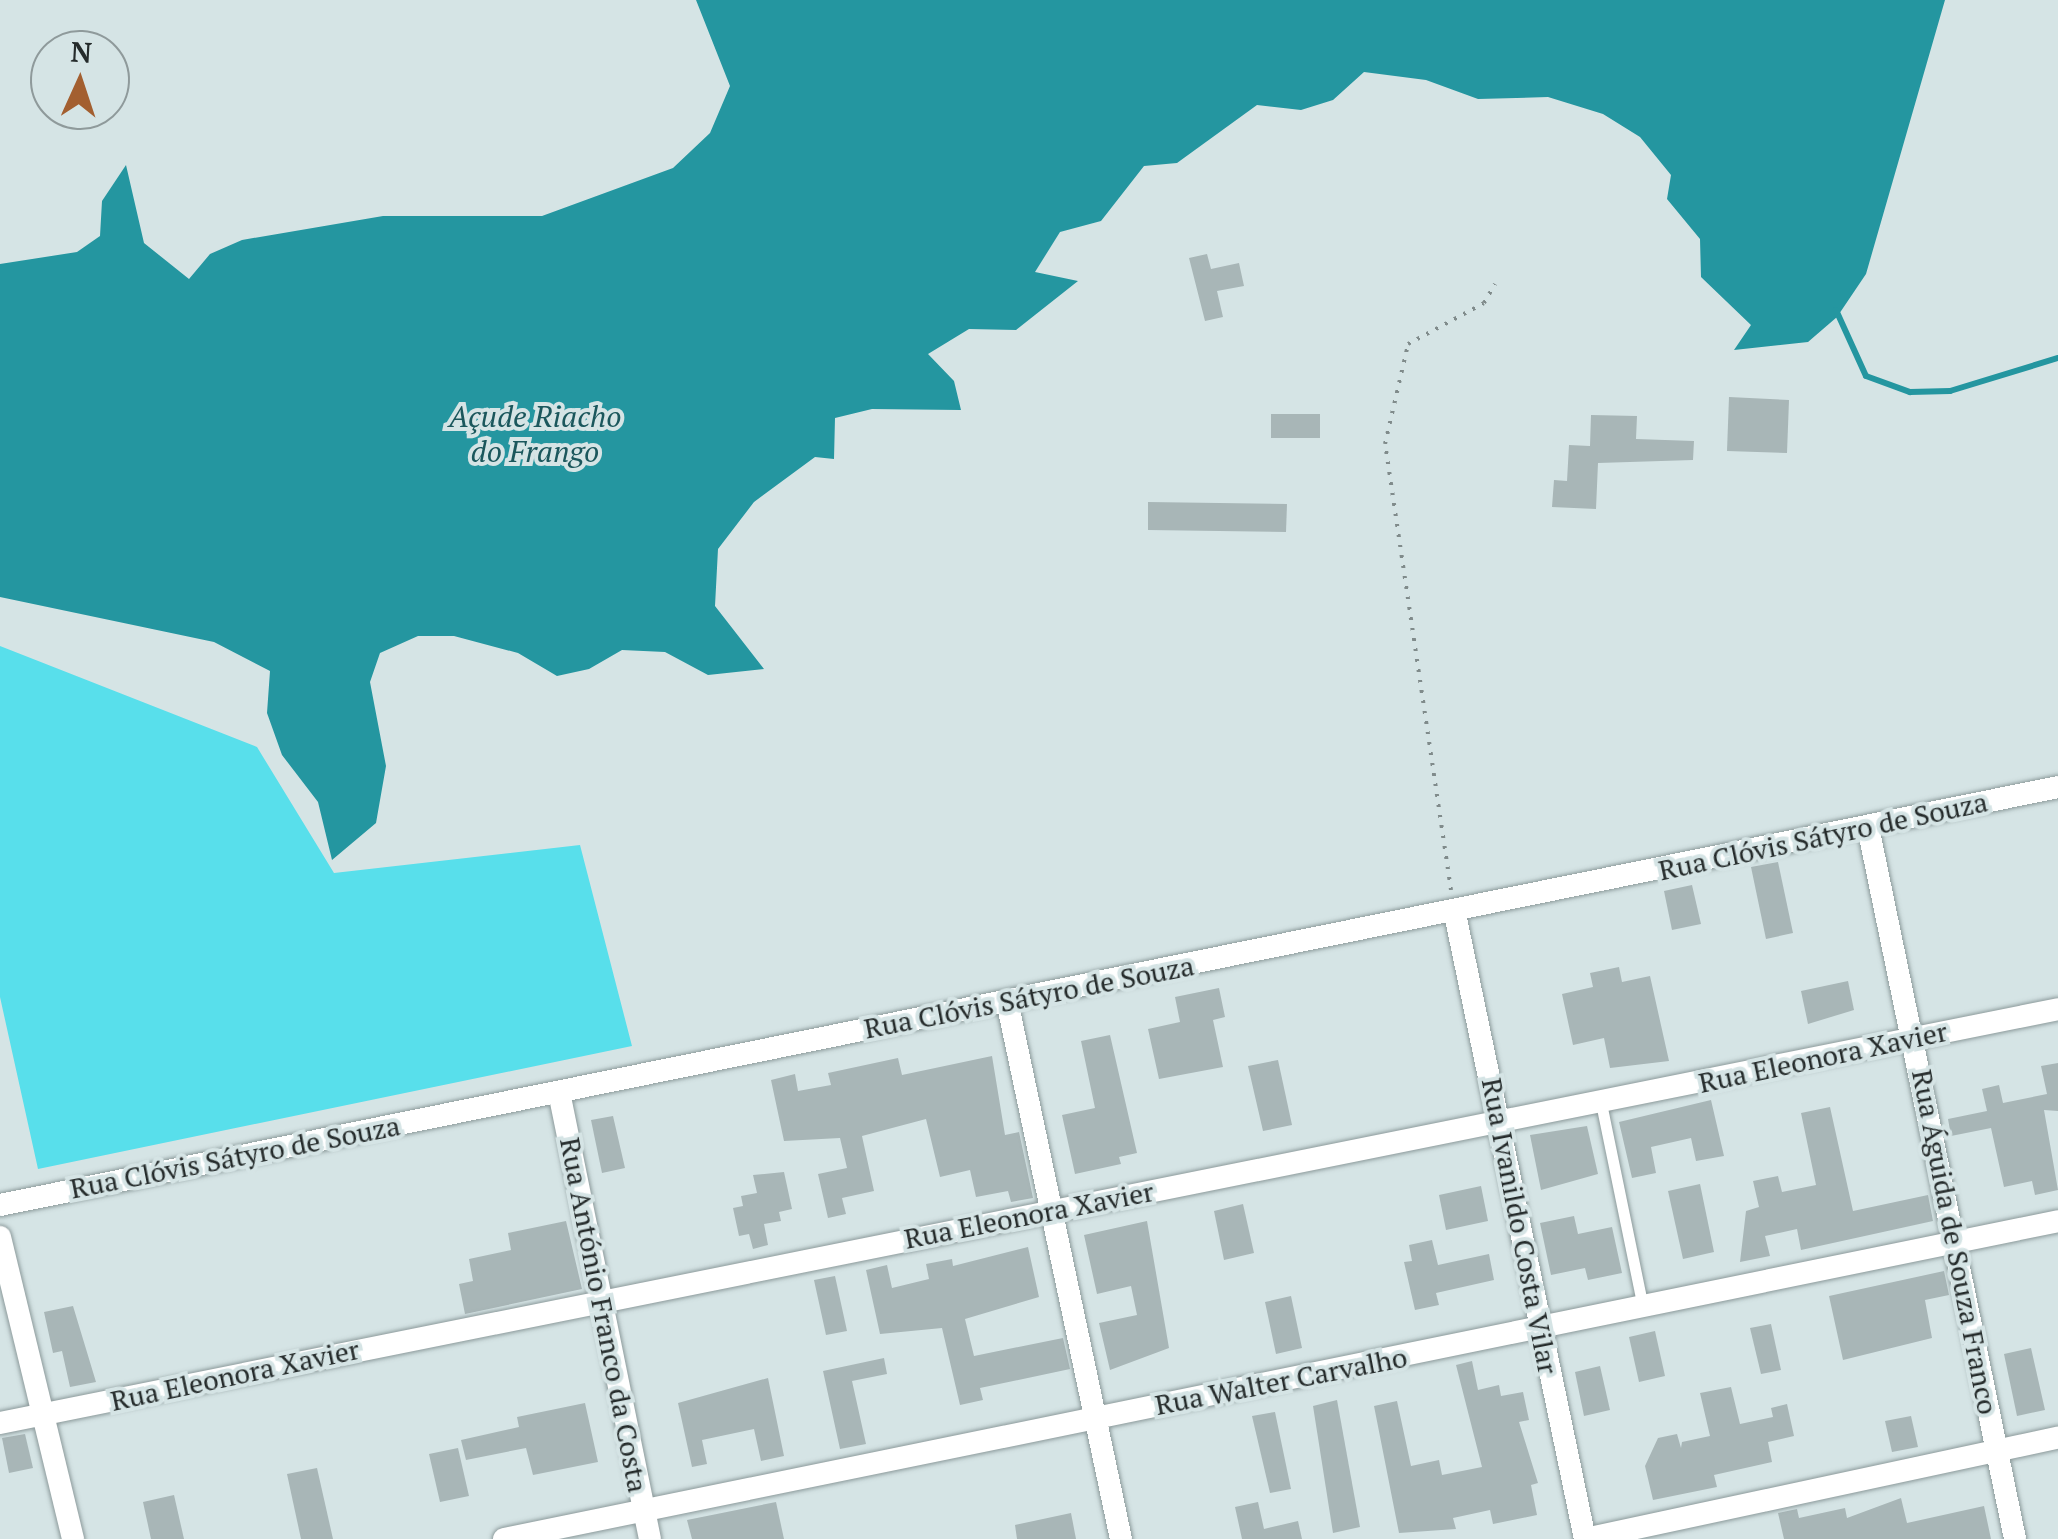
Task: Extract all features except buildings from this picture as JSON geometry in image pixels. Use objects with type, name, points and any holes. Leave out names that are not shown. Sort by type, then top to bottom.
[{"type":"street","name":"Rua Clóvis Sátyro de Souza","points":[[0,1205],[1454,914],[2058,787]]},
{"type":"street","name":"Rua Águida de Souza Franco","points":[[1868,827],[2015,1539]]},
{"type":"street","name":"Rua Ivanildo Costa Vilar","points":[[1454,914],[1585,1539]]},
{"type":"street","points":[[1008,1001],[1122,1539]]},
{"type":"street","name":"Rua Eleonora Xavier","points":[[0,1424],[2058,1009]]},
{"type":"street","name":"Rua António Franco da Costa","points":[[559,1092],[605,1300],[650,1539]]},
{"type":"street","name":"Rua Walter Carvalho","points":[[504,1539],[1540,1330],[2058,1220]]},
{"type":"street","points":[[0,1238],[73,1539]]},
{"type":"street","points":[[1585,1539],[2058,1438]]},
{"type":"lane","points":[[1602,1102],[1643,1308]]},
{"type":"path","points":[[1454,914],[1384,444],[1408,344],[1484,303],[1495,284]]},
{"type":"shaded area","points":[[0,646],[257,747],[334,873],[580,845],[632,1046],[38,1169],[0,997]]},
{"type":"water","name":"Açude Riacho do Frango","points":[[696,0],[1945,0],[1866,274],[1837,317],[1808,342],[1734,350],[1751,325],[1701,277],[1700,239],[1667,199],[1671,175],[1640,137],[1603,114],[1548,97],[1478,99],[1426,80],[1364,72],[1333,100],[1301,110],[1257,105],[1177,163],[1144,166],[1101,221],[1060,232],[1035,272],[1078,281],[1016,330],[969,329],[928,354],[954,381],[961,410],[872,409],[835,418],[834,459],[815,457],[754,502],[718,549],[715,606],[764,669],[708,675],[665,652],[622,650],[589,669],[557,676],[518,653],[454,636],[418,636],[380,653],[370,682],[386,766],[376,823],[332,860],[318,802],[282,755],[267,713],[270,671],[214,642],[0,597],[0,264],[77,252],[100,236],[102,201],[126,165],[144,243],[189,279],[210,254],[242,240],[383,216],[542,216],[673,168],[710,133],[730,86]]},
{"type":"waterway","points":[[1836,310],[1866,376],[1910,392],[1950,391],[2058,358]]}]
